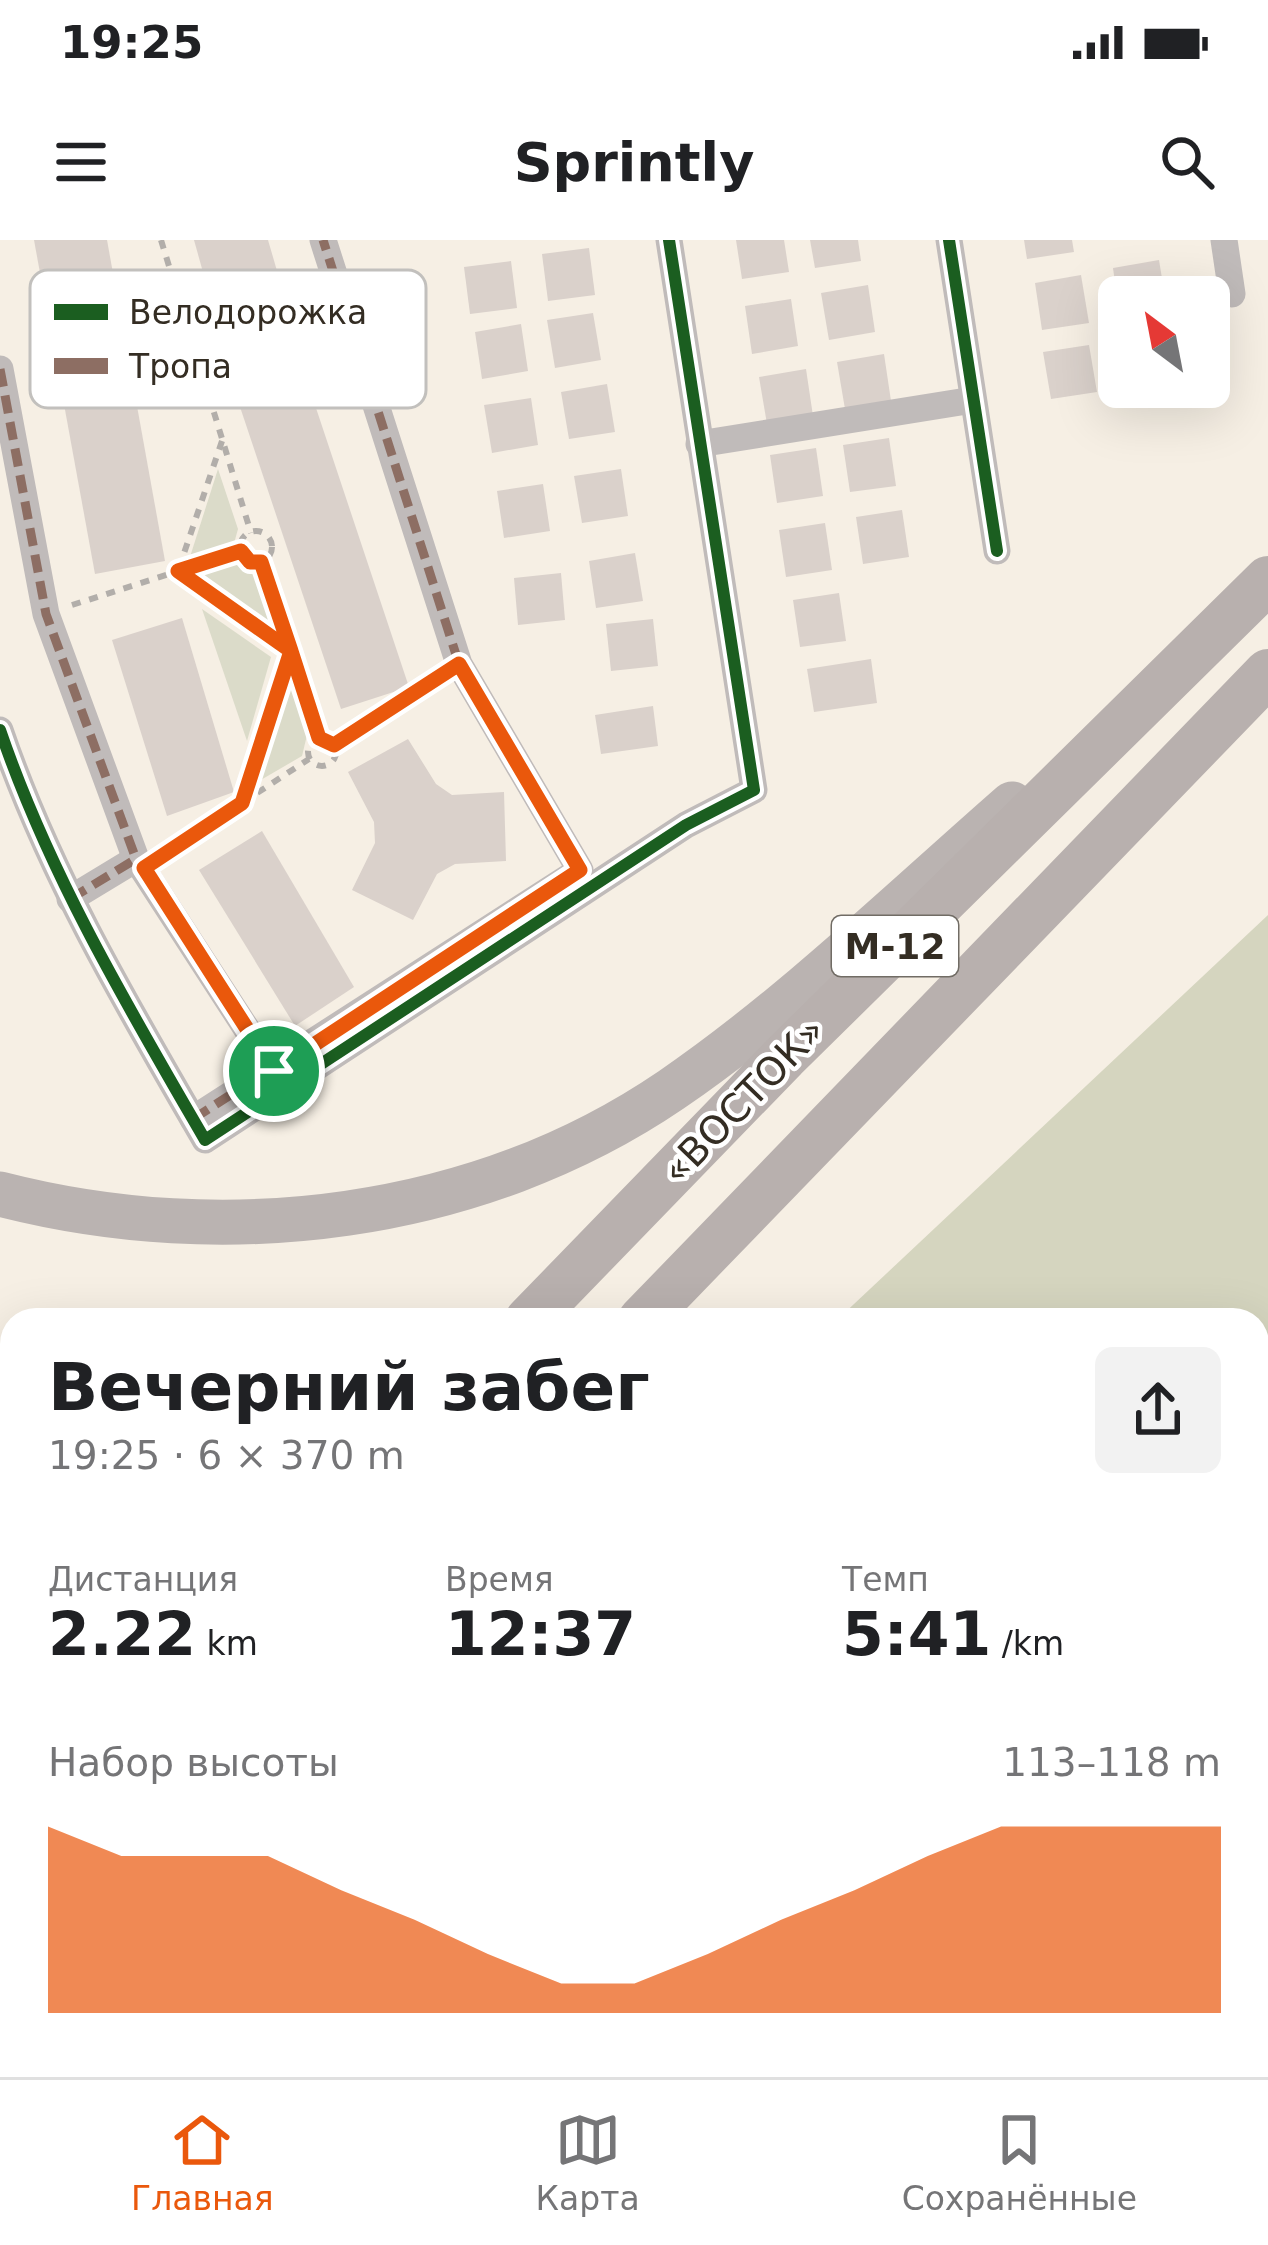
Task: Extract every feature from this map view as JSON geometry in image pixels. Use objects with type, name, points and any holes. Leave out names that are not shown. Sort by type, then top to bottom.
[{"type":"highway","name":"«ВОСТОК»","points":[[541,1308],[784,1057],[1209,633],[1268,580]]},
{"type":"highway","name":"«ВОСТОК»","points":[[654,1308],[1268,673]]},
{"type":"main road","points":[[0,1193],[62,1210],[181,1223],[311,1219],[438,1196],[561,1154],[670,1090],[800,988],[1209,633]]},
{"type":"street","points":[[323,240],[333,270]]},
{"type":"street","points":[[0,730],[8,769],[70,899],[205,1140],[686,825],[754,790],[669,240]]},
{"type":"street","points":[[949,240],[997,551]]},
{"type":"street","points":[[1225,240],[1232,294]]},
{"type":"street","points":[[0,369],[46,614],[140,864],[274,1071]]},
{"type":"street","points":[[699,444],[973,400]]},
{"type":"street","points":[[193,1119],[580,870],[459,664],[377,408]]},
{"type":"street","points":[[70,899],[140,864]]},
{"type":"path","points":[[161,240],[170,270]]},
{"type":"path","points":[[212,408],[251,532]]},
{"type":"path","points":[[178,571],[222,441]]},
{"type":"path","points":[[251,532],[263,533],[271,542],[271,554],[261,562],[250,562],[241,551],[242,541],[251,532]]},
{"type":"path","points":[[46,614],[241,551]]},
{"type":"path","points":[[261,562],[319,738],[334,745]]},
{"type":"path","points":[[178,571],[291,651]]},
{"type":"path","points":[[242,803],[291,651]]},
{"type":"path","points":[[334,745],[459,664]]},
{"type":"path","points":[[309,759],[310,744],[319,738]]},
{"type":"path","points":[[309,759],[318,766],[329,764],[335,756],[334,745]]},
{"type":"path","points":[[140,864],[309,759]]},
{"type":"green space","points":[[218,469],[238,529],[233,547],[189,560]]},
{"type":"green space","points":[[238,562],[255,573],[272,630],[195,576]]},
{"type":"green space","points":[[202,609],[271,657],[247,741]]},
{"type":"green space","points":[[288,676],[308,731],[302,756],[259,781]]},
{"type":"green space","points":[[1268,915],[1268,1308],[850,1308]]},
{"type":"building","points":[[34,240],[107,240],[112,270],[39,270]]},
{"type":"building","points":[[194,240],[268,240],[277,270],[202,270]]},
{"type":"building","points":[[736,240],[784,240],[789,272],[742,279]]},
{"type":"building","points":[[810,240],[858,240],[861,261],[815,268]]},
{"type":"building","points":[[1024,240],[1072,240],[1074,252],[1027,259]]},
{"type":"building","points":[[589,248],[595,295],[548,301],[542,254]]},
{"type":"building","points":[[1159,260],[1162,276],[1114,276],[1113,268]]},
{"type":"building","points":[[511,261],[517,308],[470,314],[464,267]]},
{"type":"building","points":[[1081,275],[1089,323],[1042,330],[1035,283]]},
{"type":"building","points":[[868,285],[875,332],[829,340],[821,293]]},
{"type":"building","points":[[791,299],[798,346],[752,354],[745,306]]},
{"type":"building","points":[[593,313],[601,360],[555,368],[547,320]]},
{"type":"building","points":[[521,324],[528,371],[482,379],[475,332]]},
{"type":"building","points":[[1089,345],[1097,392],[1051,399],[1043,352]]},
{"type":"building","points":[[884,354],[891,401],[845,409],[837,362]]},
{"type":"building","points":[[806,369],[813,416],[767,424],[759,377]]},
{"type":"building","points":[[607,384],[615,432],[569,439],[561,392]]},
{"type":"building","points":[[531,398],[538,445],[492,453],[484,405]]},
{"type":"building","points":[[65,408],[137,408],[165,561],[95,574]]},
{"type":"building","points":[[240,408],[316,408],[409,687],[341,709]]},
{"type":"building","points":[[889,438],[896,486],[850,492],[843,445]]},
{"type":"building","points":[[816,448],[823,496],[777,503],[770,455]]},
{"type":"building","points":[[621,469],[628,516],[582,523],[574,476]]},
{"type":"building","points":[[543,484],[550,531],[504,538],[497,491]]},
{"type":"building","points":[[902,510],[909,557],[863,564],[856,517]]},
{"type":"building","points":[[825,523],[832,570],[786,577],[779,530]]},
{"type":"building","points":[[635,553],[643,601],[596,608],[589,561]]},
{"type":"building","points":[[561,573],[565,620],[518,625],[514,578]]},
{"type":"building","points":[[839,593],[846,641],[800,647],[793,600]]},
{"type":"building","points":[[182,618],[234,792],[167,816],[112,640]]},
{"type":"building","points":[[653,619],[658,666],[611,671],[606,624]]},
{"type":"building","points":[[871,659],[877,703],[814,712],[807,669]]},
{"type":"building","points":[[653,706],[658,746],[601,754],[595,715]]},
{"type":"building","points":[[408,739],[436,784],[452,795],[504,792],[506,861],[455,864],[437,874],[413,920],[352,890],[375,843],[374,822],[348,772]]},
{"type":"building","points":[[262,831],[354,987],[295,1026],[199,870]]},
{"type":"marked path","points":[[323,240],[333,270]]},
{"type":"marked path","points":[[0,369],[46,614],[136,859],[274,1071]]},
{"type":"marked path","points":[[193,1119],[580,870],[459,664],[377,408]]},
{"type":"marked path","points":[[70,899],[136,859]]},
{"type":"cycle path","points":[[0,730],[67,889],[205,1140],[686,825],[754,790],[669,240]]},
{"type":"cycle path","points":[[949,240],[997,551]]},
{"type":"route","points":[[274,1071],[144,868],[242,803],[291,651],[261,562],[250,562],[241,551],[178,571],[291,651],[319,738],[334,745],[459,664],[580,870],[274,1071]]}]
